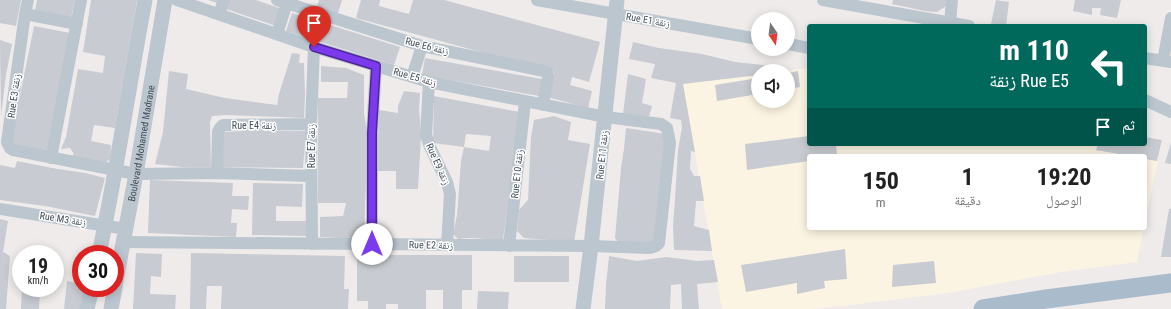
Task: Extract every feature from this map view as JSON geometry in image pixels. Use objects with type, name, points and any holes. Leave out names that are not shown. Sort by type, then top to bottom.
[{"type":"main road","points":[[983,309],[1046,298],[1171,283]]},
{"type":"street","name":"Rue E3 زنقة","points":[[28,0],[24,14],[7,142],[10,148],[13,150],[115,171]]},
{"type":"street","points":[[52,158],[81,0]]},
{"type":"street","name":"Boulevard Mohamed Madrane","points":[[101,245],[145,0]]},
{"type":"street","name":"Boulevard Mohamed Madrane","points":[[123,245],[165,0]]},
{"type":"street","name":"Rue E5 زنقة","points":[[176,0],[314,47],[429,82],[606,117],[660,124],[667,128],[670,143],[660,238]]},
{"type":"street","points":[[219,14],[224,0]]},
{"type":"street","name":"Rue E1 زنقة","points":[[538,0],[617,7],[751,37]]},
{"type":"street","points":[[823,0],[956,24]]},
{"type":"street","points":[[950,23],[952,0]]},
{"type":"street","points":[[277,34],[282,2]]},
{"type":"street","name":"Rue E6 زنقة","points":[[282,2],[422,46],[547,72],[548,77],[543,105]]},
{"type":"street","name":"Rue E11 زنقة","points":[[583,309],[592,246],[617,7]]},
{"type":"street","points":[[24,14],[77,24]]},
{"type":"street","points":[[1147,58],[1167,62],[1171,18]]},
{"type":"street","points":[[795,45],[807,48]]},
{"type":"street","points":[[412,77],[422,46]]},
{"type":"street","name":"Rue E7 زنقة","points":[[312,244],[311,124],[314,47]]},
{"type":"street","points":[[372,244],[372,133],[376,66]]},
{"type":"street","name":"Rue E9 زنقة","points":[[429,82],[426,135],[430,147],[447,182],[450,194],[447,245]]},
{"type":"street","points":[[1147,101],[1171,112]]},
{"type":"street","name":"Rue E10 زنقة","points":[[509,246],[525,102]]},
{"type":"street","name":"Rue E4 زنقة","points":[[217,173],[218,132],[223,125],[311,124]]},
{"type":"street","points":[[115,171],[136,174],[217,173],[311,176]]},
{"type":"street","name":"Rue M3 زنقة","points":[[0,209],[105,225],[125,236]]},
{"type":"street","name":"Rue E2 زنقة","points":[[125,236],[312,244],[592,246],[650,248],[659,245],[660,238]]},
{"type":"street","points":[[87,309],[90,297]]},
{"type":"street","name":"Boulevard Mohamed Madrane","points":[[110,309],[113,297]]},
{"type":"shaded area","points":[[807,68],[807,146],[1147,146],[1147,137],[1162,140],[1147,212],[1147,154],[807,154],[807,230],[1144,230],[1137,262],[1061,272],[948,293],[850,305],[811,309],[722,309],[683,84],[751,76],[751,108],[795,108],[795,70]]},
{"type":"building","points":[[0,0],[21,0],[16,26],[0,23]]},
{"type":"building","points":[[37,0],[75,0],[71,18],[35,10]]},
{"type":"building","points":[[91,0],[137,0],[115,128],[94,125],[91,141],[111,145],[110,159],[103,165],[69,158],[74,154],[70,148],[61,149],[66,137],[78,69],[103,73],[105,56],[83,52]]},
{"type":"building","points":[[208,0],[221,0],[220,4]]},
{"type":"building","points":[[229,0],[256,0],[282,9],[276,26],[226,9]]},
{"type":"building","points":[[319,0],[342,0],[337,16],[316,10]]},
{"type":"building","points":[[361,0],[380,0],[379,6],[409,14],[413,0],[444,0],[600,42],[589,82],[572,77],[570,85],[592,91],[588,108],[547,97],[554,72],[356,18]]},
{"type":"building","points":[[893,0],[946,0],[946,6],[937,12],[925,11],[892,4]]},
{"type":"building","points":[[996,0],[1009,2],[1006,24],[991,24]]},
{"type":"building","points":[[1075,0],[1121,0],[1117,18],[1100,15],[1101,8],[1092,8],[1092,15],[1073,11]]},
{"type":"building","points":[[292,13],[400,47],[394,65],[286,31]]},
{"type":"building","points":[[34,26],[70,33],[46,152],[10,145]]},
{"type":"building","points":[[0,40],[12,44],[6,75],[1,116]]},
{"type":"building","points":[[633,42],[659,48],[702,54],[735,62],[754,64],[751,64],[751,76],[683,84],[695,152],[691,151],[690,169],[694,176],[700,176],[704,201],[696,201],[694,226],[709,230],[712,251],[674,250],[673,225],[678,150],[682,127],[681,120],[670,118],[676,83],[651,78],[655,64],[629,59]]},
{"type":"building","points":[[292,53],[300,54],[299,63],[304,63],[304,118],[226,115],[212,116],[210,122],[211,167],[182,167],[155,164],[163,132],[169,71],[188,74],[186,89],[225,98],[277,105]]},
{"type":"building","points":[[425,58],[542,79],[539,96],[422,75]]},
{"type":"building","points":[[321,66],[346,68],[364,75],[364,113],[367,134],[367,154],[364,237],[320,237],[320,217],[343,216],[346,203],[318,203],[318,98],[347,98],[348,82],[321,82]]},
{"type":"building","points":[[798,71],[800,87],[795,88],[795,72]]},
{"type":"building","points":[[628,74],[646,79],[642,103],[652,106],[649,117],[623,114]]},
{"type":"building","points":[[751,79],[751,95],[717,101],[715,85]]},
{"type":"building","points":[[404,91],[420,93],[419,108],[421,136],[418,189],[396,189],[396,171],[377,171],[379,110],[398,113],[398,106]]},
{"type":"building","points":[[434,96],[520,112],[503,240],[470,238],[458,239],[453,234],[457,215],[461,161],[464,147],[433,143]],"holes":[[[466,134],[491,136],[489,151],[464,147]]]},
{"type":"building","points":[[554,116],[571,122],[568,140],[590,144],[574,242],[524,238],[517,231],[519,210],[528,200],[531,137],[534,120]]},
{"type":"building","points":[[626,128],[666,134],[656,245],[619,243],[615,238]]},
{"type":"building","points":[[306,131],[303,168],[221,167],[222,132]]},
{"type":"building","points":[[807,136],[807,146],[836,146],[837,154],[807,154],[807,161],[747,170],[745,144]]},
{"type":"building","points":[[1147,137],[1162,140],[1157,161],[1147,159],[1147,154],[1119,154],[1096,150],[1097,146],[1147,146]]},
{"type":"building","points":[[1171,143],[1171,164],[1165,163]]},
{"type":"building","points":[[17,161],[105,178],[95,216],[45,206],[0,200],[0,165],[15,168]]},
{"type":"building","points":[[150,180],[233,183],[232,196],[249,196],[248,210],[232,209],[231,223],[237,223],[236,237],[148,233]]},
{"type":"building","points":[[253,183],[303,184],[302,207],[276,206],[276,221],[307,221],[307,236],[252,235]]},
{"type":"building","points":[[1169,209],[1171,209],[1171,257],[1161,257]]},
{"type":"building","points":[[0,219],[8,221],[3,252],[10,256],[6,309],[0,309]]},
{"type":"building","points":[[845,249],[847,279],[824,281],[825,288],[797,294],[797,283],[746,292],[741,265]]},
{"type":"building","points":[[136,253],[162,254],[161,277],[151,276],[150,294],[176,295],[175,309],[133,309]]},
{"type":"building","points":[[191,253],[345,256],[344,289],[349,289],[348,309],[221,309],[222,286],[207,286],[206,309],[190,309]]},
{"type":"building","points":[[357,255],[472,255],[472,290],[462,290],[462,309],[443,309],[443,290],[426,290],[426,309],[398,309],[398,304],[386,304],[386,309],[368,309],[368,301],[357,301]]},
{"type":"building","points":[[514,256],[569,256],[569,282],[514,282]]},
{"type":"building","points":[[609,256],[637,261],[666,257],[698,261],[714,260],[718,282],[697,284],[699,309],[682,309],[681,284],[671,285],[670,309],[605,309]]},
{"type":"building","points":[[934,261],[936,283],[892,287],[893,265]]},
{"type":"building","points":[[67,281],[72,282],[72,297],[84,297],[82,309],[64,309]]},
{"type":"building","points":[[478,291],[509,292],[508,309],[477,309]]},
{"type":"building","points":[[22,297],[40,297],[39,309],[21,309]]},
{"type":"route","points":[[314,47],[376,66],[372,133],[372,244]]}]
